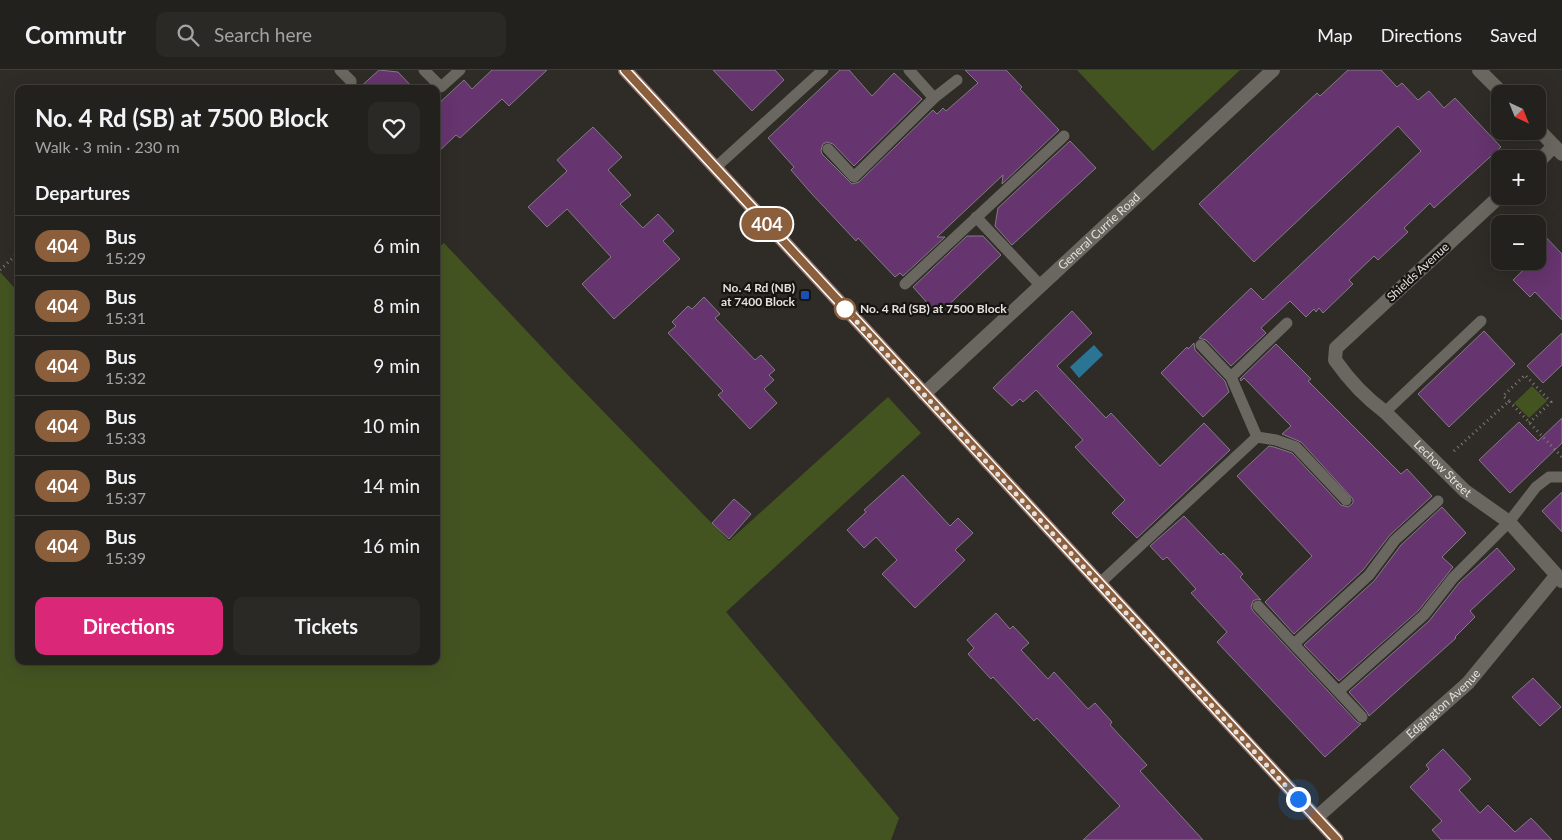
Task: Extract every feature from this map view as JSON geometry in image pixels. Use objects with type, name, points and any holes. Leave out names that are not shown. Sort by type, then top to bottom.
[{"type":"main road","points":[[625,70],[1337,840]]},
{"type":"street","name":"General Currie Road","points":[[924,394],[1273,70]]},
{"type":"street","points":[[1479,70],[1494,85]]},
{"type":"street","points":[[1546,137],[1558,150],[1546,157]]},
{"type":"street","name":"Shields Avenue","points":[[1336,348],[1491,204]]},
{"type":"street","name":"Lechow Street","points":[[1336,348],[1335,360],[1345,374],[1373,404],[1385,412],[1465,491],[1509,522],[1559,578]]},
{"type":"street","name":"Edgington Avenue","points":[[1316,818],[1468,683],[1559,578]]},
{"type":"lane","points":[[340,70],[350,80],[351,85]]},
{"type":"lane","points":[[424,70],[438,85]]},
{"type":"lane","points":[[440,87],[460,70]]},
{"type":"lane","points":[[715,168],[823,70]]},
{"type":"lane","points":[[909,70],[934,98]]},
{"type":"lane","points":[[828,149],[854,177],[934,98],[957,80]]},
{"type":"lane","points":[[906,284],[1064,136]]},
{"type":"lane","points":[[976,217],[1041,286]]},
{"type":"lane","points":[[1385,412],[1481,321]]},
{"type":"lane","points":[[1231,377],[1287,323]]},
{"type":"lane","points":[[1201,345],[1231,377],[1257,437]]},
{"type":"lane","points":[[1257,437],[1276,440],[1296,447],[1346,500]]},
{"type":"lane","points":[[1100,583],[1257,437]]},
{"type":"lane","points":[[1339,691],[1424,614],[1453,578],[1509,522],[1536,487],[1549,477],[1560,475],[1562,477]]},
{"type":"lane","points":[[1294,644],[1368,575],[1395,540],[1438,501]]},
{"type":"lane","points":[[1258,606],[1362,717]]},
{"type":"path","points":[[0,270],[15,256]]},
{"type":"path","points":[[1529,423],[1551,402],[1525,374],[1503,396],[1509,401],[1529,423],[1562,457]]},
{"type":"path","points":[[1454,451],[1509,401]]},
{"type":"green space","points":[[1077,70],[1240,70],[1153,151]]},
{"type":"green space","points":[[444,243],[567,374],[729,541],[888,397],[921,433],[726,612],[899,818],[891,840],[0,840],[0,272],[15,289],[15,665],[440,665],[440,246]]},
{"type":"green space","points":[[1532,386],[1547,401],[1529,418],[1514,403]]},
{"type":"water","points":[[1094,345],[1103,355],[1079,378],[1070,367]]},
{"type":"building","points":[[379,70],[398,72],[410,85],[362,85]]},
{"type":"building","points":[[492,70],[547,70],[509,106],[502,99],[460,138],[456,135],[440,150],[440,102],[464,80],[472,89]]},
{"type":"building","points":[[713,70],[775,70],[784,80],[752,111]]},
{"type":"building","points":[[840,70],[849,70],[872,96],[894,73],[922,99],[854,166],[833,144],[827,142],[823,144],[822,154],[852,184],[859,182],[933,110],[937,114],[943,108],[946,111],[978,83],[965,70],[1006,70],[1022,87],[1020,89],[1059,130],[1002,184],[1003,175],[937,237],[945,237],[903,276],[900,273],[895,277],[858,238],[856,241],[811,193],[791,170],[794,167],[768,138]]},
{"type":"building","points":[[1348,70],[1381,70],[1397,87],[1402,83],[1418,100],[1429,91],[1444,108],[1455,98],[1491,136],[1491,140],[1494,140],[1501,147],[1498,150],[1491,150],[1491,156],[1434,208],[1430,203],[1404,228],[1408,232],[1378,260],[1374,256],[1349,280],[1353,284],[1323,313],[1319,308],[1316,312],[1314,309],[1306,317],[1290,301],[1261,328],[1266,333],[1231,366],[1206,340],[1199,338],[1251,288],[1263,300],[1421,151],[1398,126],[1254,262],[1199,204],[1317,93],[1320,96]]},
{"type":"building","points":[[593,127],[622,157],[608,170],[631,195],[620,204],[643,228],[658,214],[674,231],[663,241],[680,259],[614,319],[582,284],[611,257],[567,209],[547,227],[528,207],[567,171],[557,160]]},
{"type":"building","points":[[1070,141],[1096,168],[1012,245],[995,226],[998,208]]},
{"type":"building","points":[[967,236],[983,236],[1001,255],[938,315],[913,287]]},
{"type":"building","points":[[1546,237],[1562,254],[1562,320],[1535,292],[1530,297],[1513,280],[1524,270],[1546,270]]},
{"type":"building","points":[[704,297],[720,314],[715,318],[755,360],[761,355],[775,370],[769,375],[774,380],[764,389],[777,403],[750,429],[718,395],[723,391],[668,333],[676,326],[672,322],[688,306],[692,309]]},
{"type":"building","points":[[1072,311],[1092,333],[1057,366],[1106,418],[1111,413],[1160,466],[1204,423],[1230,450],[1137,538],[1112,513],[1125,500],[1075,447],[1083,440],[1036,390],[1023,402],[1020,399],[1012,406],[993,388]]},
{"type":"building","points":[[1484,331],[1515,364],[1449,427],[1418,394]]},
{"type":"building","points":[[1562,333],[1562,365],[1543,383],[1527,366]]},
{"type":"building","points":[[1194,343],[1195,350],[1225,381],[1229,392],[1203,417],[1161,373],[1187,347],[1188,349]]},
{"type":"building","points":[[1276,344],[1311,379],[1308,381],[1401,474],[1407,469],[1432,496],[1390,535],[1363,570],[1294,634],[1265,602],[1312,556],[1237,476],[1269,446],[1292,453],[1341,505],[1348,507],[1353,503],[1353,499],[1301,442],[1282,434],[1291,426],[1244,378],[1241,381],[1240,379]]},
{"type":"building","points":[[1562,418],[1562,443],[1510,493],[1479,460],[1519,422],[1538,441]]},
{"type":"building","points":[[903,475],[950,526],[958,518],[973,533],[955,550],[965,560],[915,608],[882,574],[897,560],[876,537],[864,548],[847,530],[866,512],[864,510]]},
{"type":"building","points":[[1562,492],[1562,532],[1542,511]]},
{"type":"building","points":[[734,499],[751,514],[729,539],[712,523]]},
{"type":"building","points":[[1442,507],[1466,533],[1442,557],[1453,567],[1419,610],[1339,681],[1304,645],[1374,581],[1401,545]]},
{"type":"building","points":[[1184,516],[1221,555],[1223,553],[1243,574],[1240,577],[1261,600],[1253,601],[1251,607],[1253,611],[1357,722],[1361,724],[1325,757],[1217,642],[1227,632],[1191,593],[1196,589],[1167,557],[1163,560],[1150,546]]},
{"type":"building","points":[[1497,548],[1515,569],[1470,611],[1475,617],[1456,638],[1369,716],[1349,692],[1429,621],[1459,583]]},
{"type":"building","points":[[996,613],[1010,629],[1013,626],[1029,643],[1021,650],[1048,679],[1054,672],[1088,709],[1095,703],[1112,722],[1110,725],[1147,765],[1140,771],[1203,840],[1083,840],[1120,806],[1037,718],[1034,721],[993,677],[991,679],[968,654],[974,648],[967,640]]},
{"type":"building","points":[[1533,678],[1561,707],[1540,726],[1512,697]]},
{"type":"building","points":[[1443,749],[1471,779],[1459,790],[1480,813],[1488,805],[1515,832],[1531,818],[1552,840],[1441,840],[1432,830],[1442,821],[1410,787],[1429,769],[1426,765]]},
{"type":"bus line","name":"404","points":[[625,70],[1337,840]]},
{"type":"place","name":"No. 4 Rd (NB) at 7400 Block","points":[[805,295]]},
{"type":"place","name":"No. 4 Rd (SB) at 7500 Block","points":[[845,309]]},
{"type":"route","points":[[845,309],[1298,799]]}]
